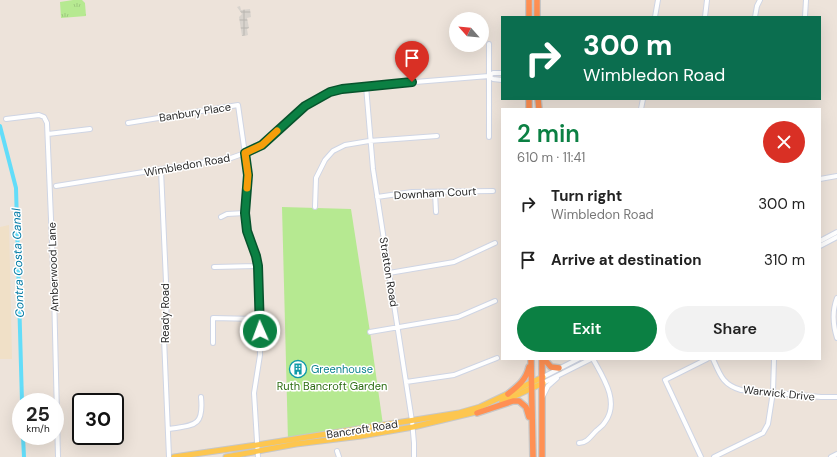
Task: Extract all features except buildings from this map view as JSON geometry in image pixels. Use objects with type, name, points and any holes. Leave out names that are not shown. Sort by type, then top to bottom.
[{"type":"highway","points":[[529,0],[529,16]]},
{"type":"highway","points":[[537,0],[537,16]]},
{"type":"highway","points":[[530,360],[533,457]]},
{"type":"highway","points":[[508,394],[527,376],[530,360]]},
{"type":"highway","points":[[542,457],[543,360]]},
{"type":"highway","points":[[544,360],[551,367],[560,368]]},
{"type":"highway","points":[[477,413],[513,401],[519,401],[524,404],[528,411],[532,439]]},
{"type":"main road","name":"Bancroft Road","points":[[226,457],[258,455],[296,444],[413,428],[477,413],[543,380]]},
{"type":"main road","name":"Bancroft Road","points":[[174,457],[459,413],[531,386]]},
{"type":"street","points":[[655,16],[658,0]]},
{"type":"street","points":[[705,16],[707,0]]},
{"type":"street","points":[[755,16],[760,0]]},
{"type":"street","points":[[805,16],[806,0]]},
{"type":"street","points":[[489,52],[489,137]]},
{"type":"street","name":"Wimbledon Road","points":[[56,186],[231,158],[262,145],[305,106],[318,97],[342,89],[489,76],[493,73],[501,73]]},
{"type":"street","name":"Wimbledon Road","points":[[489,76],[493,79],[501,80]]},
{"type":"street","name":"Stratton Road","points":[[366,86],[369,141],[413,428],[414,457]]},
{"type":"street","name":"Banbury Place","points":[[128,122],[238,105],[245,153]]},
{"type":"street","name":"Amberwood Lane","points":[[6,118],[41,116],[47,123],[54,291],[58,457]]},
{"type":"street","points":[[48,134],[90,129]]},
{"type":"street","points":[[315,207],[316,178],[325,160],[333,151],[345,145],[369,141],[437,136]]},
{"type":"street","points":[[245,153],[248,175],[245,213],[247,231],[258,266],[260,354],[254,393],[258,455]]},
{"type":"street","name":"Ready Road","points":[[161,170],[167,304],[164,338],[169,457]]},
{"type":"street","points":[[821,180],[837,176]]},
{"type":"street","name":"Downham Court","points":[[377,197],[412,192],[493,191]]},
{"type":"street","points":[[435,192],[436,212]]},
{"type":"street","points":[[221,217],[228,214],[245,213]]},
{"type":"street","points":[[821,240],[837,232]]},
{"type":"street","points":[[821,245],[837,237]]},
{"type":"street","points":[[389,273],[454,262],[495,243]]},
{"type":"street","points":[[214,267],[258,266]]},
{"type":"street","points":[[837,298],[833,310],[834,326],[837,338]]},
{"type":"street","points":[[370,332],[458,317],[495,301]]},
{"type":"street","points":[[213,343],[213,318],[260,319]]},
{"type":"street","points":[[406,382],[454,375],[496,358]]},
{"type":"street","points":[[543,380],[560,368],[576,360]]},
{"type":"street","points":[[543,380],[560,375],[590,360]]},
{"type":"street","points":[[579,443],[586,441],[605,422],[611,402],[609,391],[593,360]]},
{"type":"street","points":[[701,457],[665,380],[705,360]]},
{"type":"street","name":"Warwick Drive","points":[[714,360],[726,383],[741,390],[837,397]]},
{"type":"street","points":[[714,457],[763,433],[768,424],[773,392],[774,360]]},
{"type":"street","points":[[543,396],[548,386],[560,375]]},
{"type":"street","points":[[169,430],[196,424],[201,418],[201,397]]},
{"type":"street","points":[[337,451],[338,457]]},
{"type":"street","points":[[830,457],[837,454]]},
{"type":"shaded area","points":[[240,6],[241,10],[250,9],[251,17],[247,18],[249,28],[247,29],[248,35],[242,36],[239,17],[242,14],[237,7]]},
{"type":"shaded area","points":[[9,225],[12,359],[0,359],[0,227]]},
{"type":"green space","points":[[82,0],[85,3],[86,16],[61,18],[60,2]]},
{"type":"green space","name":"Ruth Bancroft Garden","points":[[282,207],[351,209],[383,425],[288,440]]},
{"type":"waterway","name":"Contra Costa Canal","points":[[0,126],[16,188],[22,393]]},
{"type":"waterway","name":"Contra Costa Canal","points":[[23,445],[24,457]]},
{"type":"slow traffic","points":[[247,188],[248,175],[245,153],[262,145],[277,131]]},
{"type":"place","name":"Greenhouse","points":[[298,369]]},
{"type":"route","points":[[260,331],[258,266],[247,231],[245,213],[248,175],[245,153],[262,145],[305,106],[318,97],[342,89],[412,82]]}]
